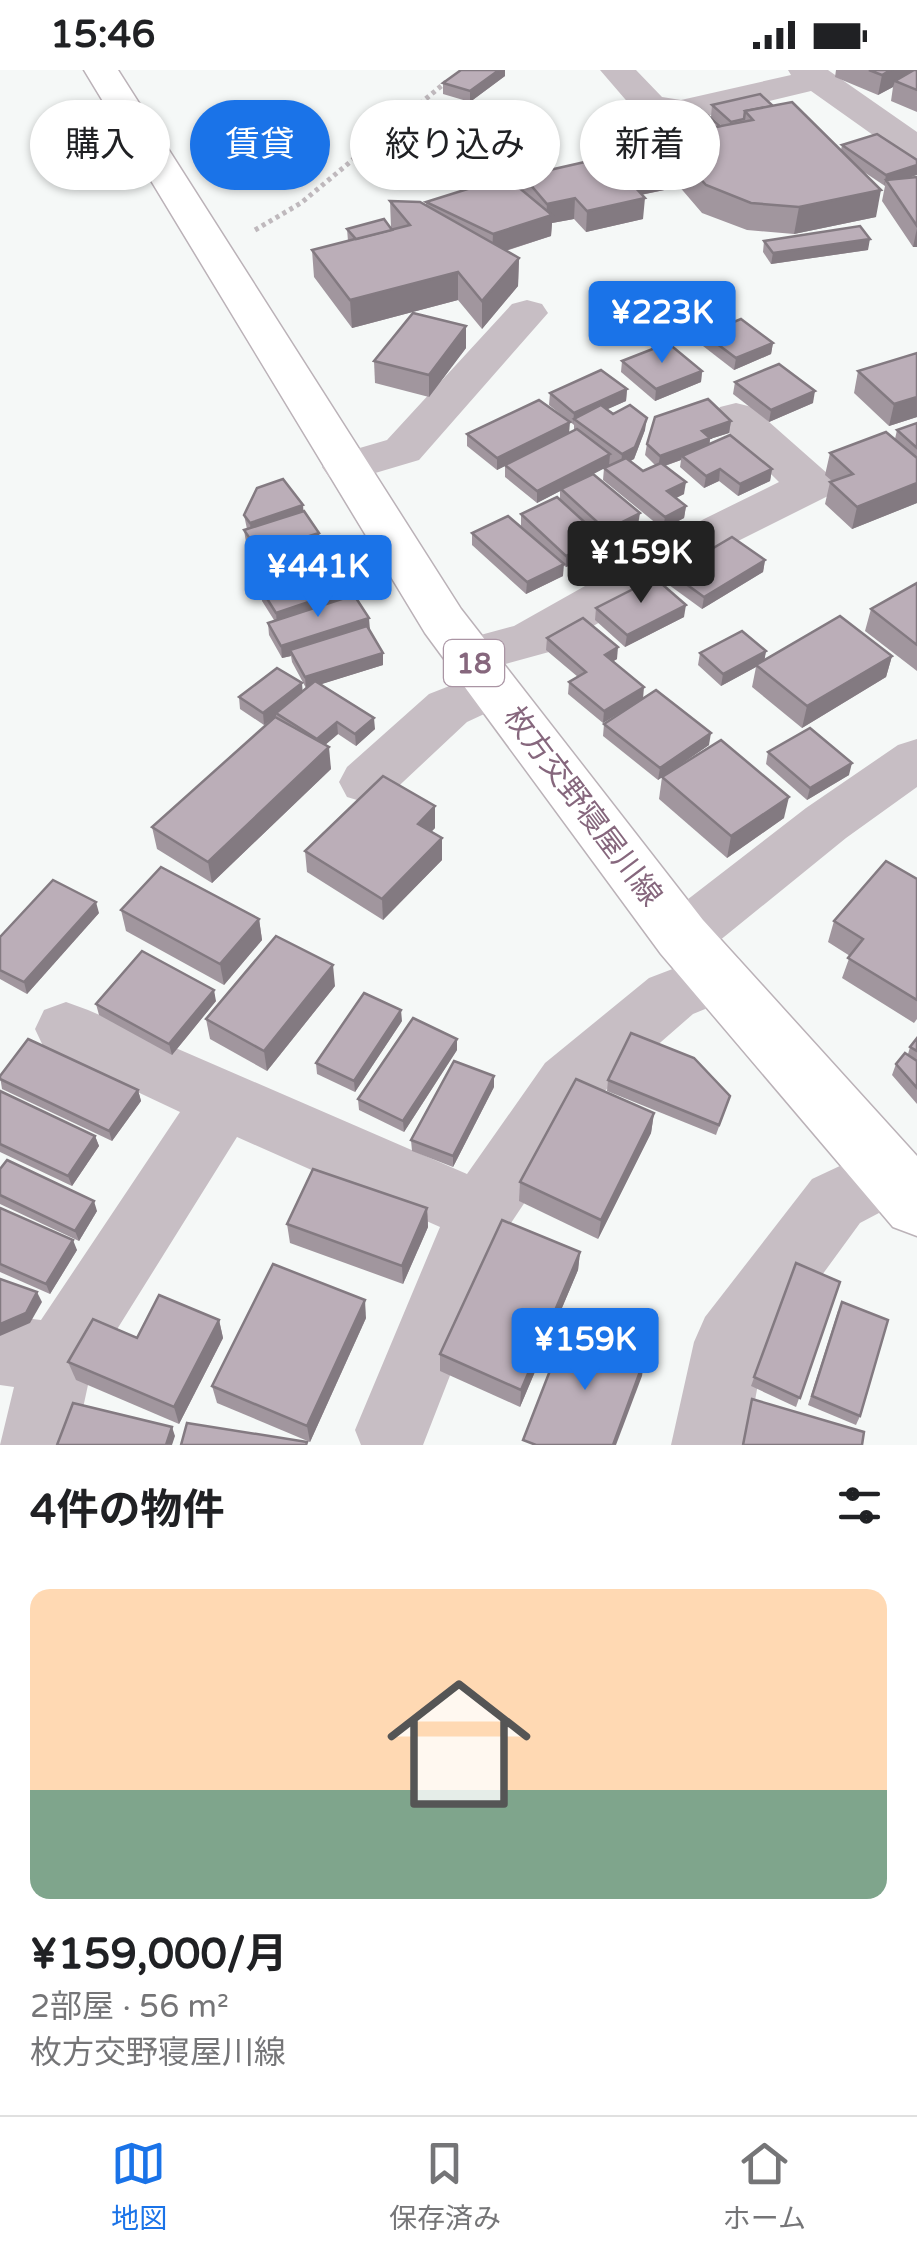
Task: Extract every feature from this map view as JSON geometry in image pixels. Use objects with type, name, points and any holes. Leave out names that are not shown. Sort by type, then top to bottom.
[{"type":"main road","name":"枚方交野寝屋川線","points":[[101,70],[345,467],[481,672],[700,957],[903,1189]]},
{"type":"street","points":[[617,70],[650,105],[681,111],[811,75],[917,149]]},
{"type":"street","points":[[345,467],[403,450],[526,314]]},
{"type":"street","points":[[367,782],[481,672],[531,639],[769,526],[811,485],[736,418]]},
{"type":"street","points":[[392,1430],[480,1212],[568,1083],[672,996],[700,957],[826,823],[917,760]]},
{"type":"street","points":[[66,1030],[480,1212]]},
{"type":"street","points":[[37,1445],[29,1354],[224,1101]]},
{"type":"street","points":[[709,1445],[730,1342],[836,1201],[903,1189]]},
{"type":"path","points":[[210,249],[256,230],[301,203],[455,76]]},
{"type":"building","points":[[461,70],[499,70],[470,91],[443,83]]},
{"type":"building","points":[[914,70],[917,90],[895,81]]},
{"type":"building","points":[[760,94],[773,106],[745,111],[744,119],[731,122],[720,112],[720,103]]},
{"type":"building","points":[[792,102],[881,190],[799,207],[751,203],[718,190],[720,126],[753,120],[745,111]]},
{"type":"building","points":[[877,134],[917,160],[917,165],[886,175],[842,145]]},
{"type":"building","points":[[580,163],[580,190],[638,190],[645,198],[587,211],[575,198],[547,204],[535,190],[560,190],[560,168]]},
{"type":"building","points":[[917,177],[917,226],[886,180]]},
{"type":"building","points":[[464,190],[522,190],[552,215],[493,234],[426,202]]},
{"type":"building","points":[[390,201],[420,202],[519,258],[482,301],[458,272],[350,300],[312,250],[410,225]]},
{"type":"building","points":[[384,219],[392,230],[356,239],[347,229]]},
{"type":"building","points":[[860,226],[870,239],[773,253],[764,241]]},
{"type":"building","points":[[413,313],[466,326],[429,375],[374,361]]},
{"type":"building","points":[[741,319],[773,343],[736,358],[704,334]]},
{"type":"building","points":[[668,343],[702,371],[656,389],[622,361]]},
{"type":"building","points":[[917,353],[917,397],[894,404],[858,371]]},
{"type":"building","points":[[779,364],[815,391],[771,410],[735,382]]},
{"type":"building","points":[[601,370],[627,389],[574,413],[550,393]]},
{"type":"building","points":[[708,399],[731,421],[702,431],[710,438],[660,456],[647,444],[655,417]]},
{"type":"building","points":[[539,400],[570,422],[497,458],[467,434]]},
{"type":"building","points":[[601,405],[613,414],[630,405],[647,418],[635,447],[622,454],[574,419]]},
{"type":"building","points":[[917,423],[917,448],[897,430]]},
{"type":"building","points":[[577,429],[610,454],[537,491],[505,465]]},
{"type":"building","points":[[886,432],[917,458],[917,483],[857,507],[830,482],[853,474],[830,453]]},
{"type":"building","points":[[730,435],[772,469],[740,484],[720,469],[706,476],[682,456]]},
{"type":"building","points":[[626,458],[643,471],[661,463],[686,482],[667,491],[686,506],[665,517],[604,468]]},
{"type":"building","points":[[593,474],[640,513],[606,530],[561,489]]},
{"type":"building","points":[[283,479],[303,505],[250,523],[244,515],[257,488]]},
{"type":"building","points":[[557,497],[603,539],[566,556],[521,514]]},
{"type":"building","points":[[304,511],[319,533],[259,552],[244,530]]},
{"type":"building","points":[[508,516],[564,564],[527,582],[472,533]]},
{"type":"building","points":[[732,537],[765,560],[704,597],[671,573]]},
{"type":"building","points":[[321,539],[334,558],[272,578],[260,558]]},
{"type":"building","points":[[337,564],[353,587],[276,613],[261,589]]},
{"type":"building","points":[[655,578],[686,605],[627,635],[596,608]]},
{"type":"building","points":[[917,583],[917,645],[871,609]]},
{"type":"building","points":[[354,595],[369,618],[281,646],[268,623]]},
{"type":"building","points":[[840,616],[892,656],[807,706],[756,665]]},
{"type":"building","points":[[583,618],[618,647],[605,655],[644,687],[604,711],[569,682],[586,672],[547,638]]},
{"type":"building","points":[[367,626],[383,653],[305,677],[290,650]]},
{"type":"building","points":[[742,631],[766,651],[723,674],[700,653]]},
{"type":"building","points":[[277,668],[302,683],[263,713],[239,697]]},
{"type":"building","points":[[315,681],[374,718],[355,734],[337,722],[317,739],[276,713]]},
{"type":"building","points":[[656,690],[711,733],[660,768],[604,724]]},
{"type":"building","points":[[275,717],[329,747],[208,862],[152,827]]},
{"type":"building","points":[[810,728],[852,763],[810,788],[768,752]]},
{"type":"building","points":[[721,740],[789,797],[731,836],[662,777]]},
{"type":"building","points":[[383,776],[435,806],[418,824],[442,838],[382,899],[305,851]]},
{"type":"building","points":[[886,861],[917,879],[917,1000],[848,958],[863,939],[834,921]]},
{"type":"building","points":[[161,867],[259,919],[220,964],[121,910]]},
{"type":"building","points":[[53,880],[96,902],[24,982],[0,970],[0,937]]},
{"type":"building","points":[[276,936],[333,965],[264,1051],[206,1019]]},
{"type":"building","points":[[142,951],[214,990],[169,1044],[96,1004]]},
{"type":"building","points":[[364,993],[401,1010],[354,1081],[316,1063]]},
{"type":"building","points":[[413,1018],[457,1039],[403,1121],[358,1099]]},
{"type":"building","points":[[631,1033],[694,1058],[730,1096],[719,1125],[608,1080]]},
{"type":"building","points":[[28,1039],[138,1090],[109,1131],[0,1079]]},
{"type":"building","points":[[905,1053],[917,1061],[917,1088],[896,1064]]},
{"type":"building","points":[[454,1061],[494,1076],[453,1156],[411,1140]]},
{"type":"building","points":[[576,1079],[654,1113],[601,1220],[520,1182]]},
{"type":"building","points":[[0,1091],[95,1136],[68,1176],[0,1144]]},
{"type":"building","points":[[7,1160],[94,1201],[75,1231],[0,1195],[0,1169]]},
{"type":"building","points":[[313,1169],[427,1208],[402,1266],[287,1224]]},
{"type":"building","points":[[0,1208],[73,1240],[46,1284],[0,1264]]},
{"type":"building","points":[[502,1220],[580,1252],[521,1390],[440,1354]]},
{"type":"building","points":[[796,1263],[840,1282],[800,1398],[754,1377]]},
{"type":"building","points":[[273,1264],[365,1300],[307,1426],[212,1386]]},
{"type":"building","points":[[0,1279],[37,1292],[26,1313],[0,1324]]},
{"type":"building","points":[[159,1295],[219,1320],[174,1407],[68,1362],[93,1319],[137,1338]]},
{"type":"building","points":[[842,1302],[888,1320],[860,1416],[812,1396]]},
{"type":"building","points":[[567,1327],[645,1358],[613,1445],[536,1445],[523,1440]]},
{"type":"building","points":[[752,1399],[864,1432],[862,1445],[743,1445]]},
{"type":"building","points":[[73,1403],[172,1427],[166,1445],[57,1445]]},
{"type":"building","points":[[187,1423],[307,1442],[181,1445]]}]
